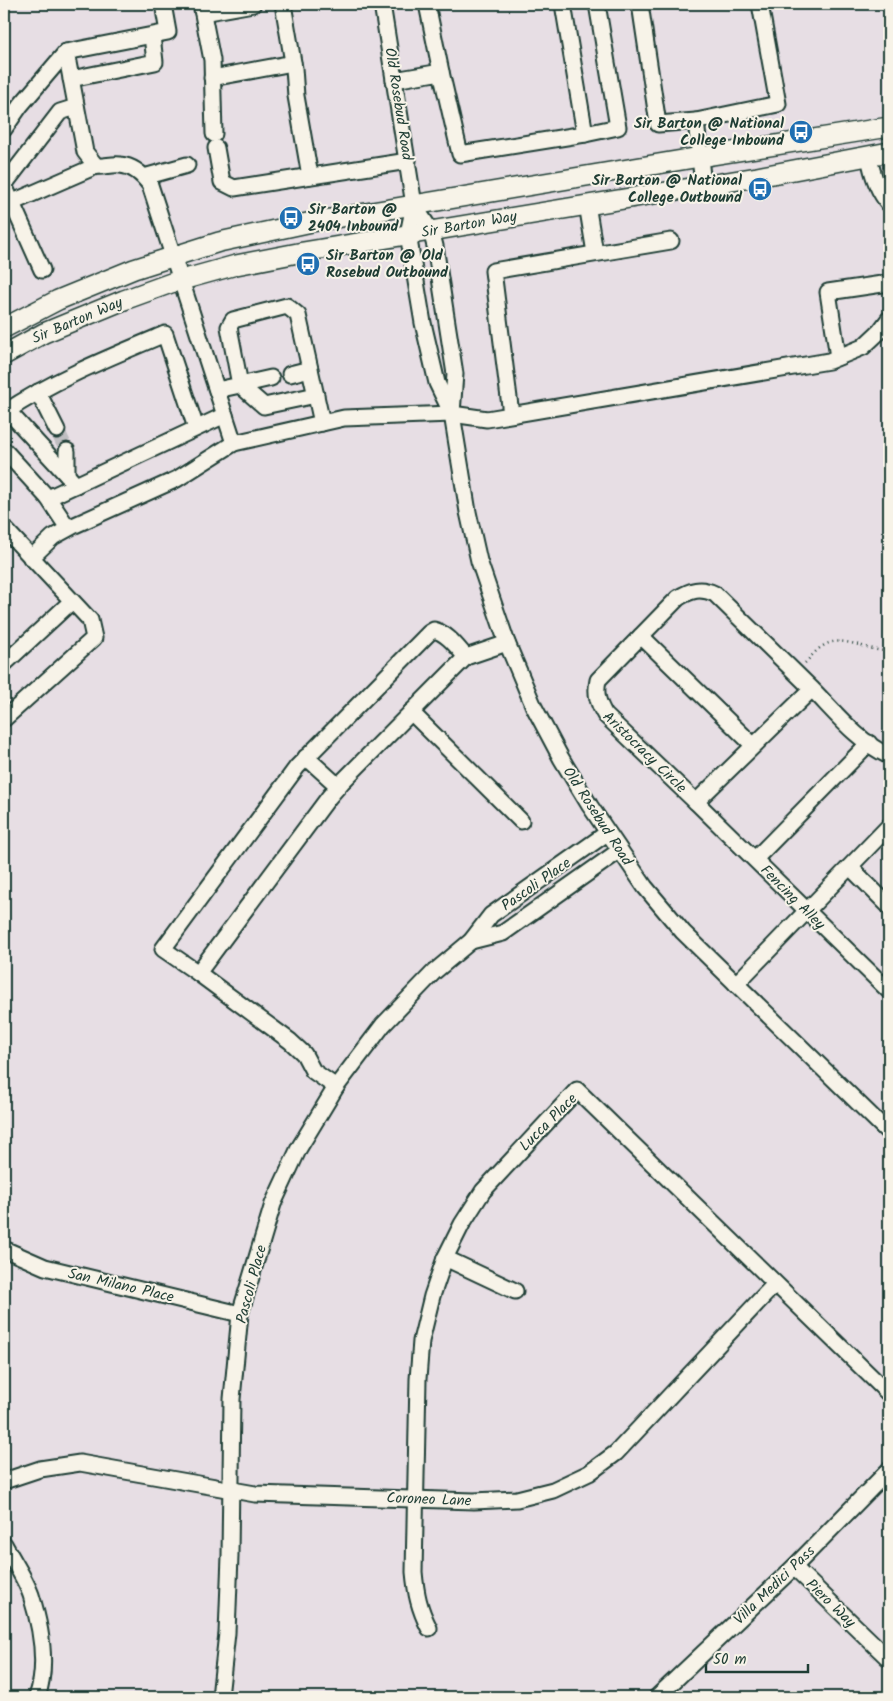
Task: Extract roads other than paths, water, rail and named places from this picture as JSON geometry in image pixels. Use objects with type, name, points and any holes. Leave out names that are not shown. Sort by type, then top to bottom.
[{"type":"main road","name":"Sir Barton Way","points":[[4,328],[58,300],[134,269],[219,242],[312,222],[700,157],[889,128]]},
{"type":"main road","name":"Sir Barton Way","points":[[4,355],[44,333],[124,300],[182,280],[236,265],[408,234],[757,177],[889,152]]},
{"type":"street","points":[[4,128],[20,106],[66,52],[168,32],[163,4]]},
{"type":"street","points":[[253,4],[202,8],[212,60],[215,141],[222,182],[234,188],[408,161]]},
{"type":"street","points":[[283,4],[310,176]]},
{"type":"street","name":"Old Rosebud Road","points":[[382,4],[414,205],[408,234],[423,323],[437,383],[452,414]]},
{"type":"street","points":[[427,4],[460,154],[618,127],[597,4]]},
{"type":"street","points":[[563,4],[585,134]]},
{"type":"street","points":[[640,4],[658,124],[696,121],[778,104],[760,4]]},
{"type":"street","points":[[71,79],[155,62],[152,36]]},
{"type":"street","points":[[66,52],[85,152],[96,166]]},
{"type":"street","points":[[212,78],[293,63]]},
{"type":"street","points":[[394,80],[441,72]]},
{"type":"street","points":[[42,270],[7,204],[4,185],[60,112],[76,107]]},
{"type":"street","points":[[696,121],[703,185]]},
{"type":"street","points":[[869,156],[872,175],[889,204]]},
{"type":"street","points":[[7,204],[96,166],[121,165],[140,172],[144,176],[153,191],[234,443]]},
{"type":"street","points":[[144,176],[187,165]]},
{"type":"street","points":[[587,204],[595,253]]},
{"type":"street","name":"Old Rosebud Road","points":[[414,205],[431,231],[455,374],[452,414],[468,512],[479,562],[507,643],[534,707],[561,758],[607,833],[645,888],[683,932],[889,1133]]},
{"type":"street","points":[[511,414],[493,270],[671,241]]},
{"type":"street","points":[[838,357],[828,292],[889,283]]},
{"type":"street","points":[[316,395],[264,406],[240,384],[229,327],[233,320],[287,306],[298,315],[316,395],[322,423]]},
{"type":"street","points":[[31,558],[54,537],[68,528],[177,478],[234,443],[344,418],[452,414],[487,419],[829,361],[862,347],[880,331],[889,319]]},
{"type":"street","points":[[72,480],[6,411],[38,392],[117,354],[165,334],[196,428]]},
{"type":"street","points":[[290,374],[310,369]]},
{"type":"street","points":[[217,390],[271,378]]},
{"type":"street","points":[[38,392],[57,430]]},
{"type":"street","points":[[48,498],[72,480],[225,414]]},
{"type":"street","points":[[4,450],[48,498],[68,528]]},
{"type":"street","points":[[67,452],[72,480]]},
{"type":"street","points":[[4,528],[90,620],[94,638],[4,719]]},
{"type":"street","name":"Aristocracy Circle","points":[[812,689],[696,802],[605,715],[598,703],[596,690],[598,680],[678,598],[697,589],[706,590],[714,594],[796,673],[812,689],[854,731],[880,752],[889,756]]},
{"type":"street","points":[[4,664],[72,601]]},
{"type":"street","points":[[336,1087],[313,1071],[304,1054],[290,1041],[163,949],[306,756],[429,633],[434,630],[448,637],[466,657]]},
{"type":"street","points":[[641,636],[753,745]]},
{"type":"street","points":[[198,974],[328,796],[466,657],[507,643]]},
{"type":"street","points":[[411,712],[522,821]]},
{"type":"street","points":[[755,859],[869,744]]},
{"type":"street","points":[[306,756],[338,786]]},
{"type":"street","name":"Fencing Alley","points":[[696,802],[889,992]]},
{"type":"street","points":[[736,984],[889,826]]},
{"type":"street","name":"Pascoli Place","points":[[220,1697],[228,1633],[232,1399],[240,1314],[273,1204],[299,1148],[336,1087],[383,1025],[434,972],[472,941],[491,915],[607,833]]},
{"type":"street","name":"Pascoli Place","points":[[472,941],[503,932],[619,851]]},
{"type":"street","points":[[850,867],[889,906]]},
{"type":"street","name":"Lucca Place","points":[[429,1628],[416,1596],[414,1572],[418,1379],[421,1341],[432,1296],[445,1258],[462,1224],[483,1191],[577,1090],[889,1394]]},
{"type":"street","name":"San Milano Place","points":[[4,1249],[45,1267],[240,1314]]},
{"type":"street","points":[[445,1258],[515,1290]]},
{"type":"street","name":"Coroneo Lane","points":[[4,1481],[40,1469],[80,1463],[254,1494],[474,1501],[517,1499],[553,1490],[589,1473],[616,1454],[775,1284]]},
{"type":"street","name":"Villa Medici Pass","points":[[657,1697],[794,1567],[889,1470]]},
{"type":"street","points":[[4,1544],[30,1594],[42,1644],[40,1688],[37,1697]]},
{"type":"street","name":"Piero Way","points":[[794,1567],[889,1659]]},
{"type":"tunnel","points":[[57,430],[67,451]]},
{"type":"place","name":"Sir Barton @ National College Inbound","points":[[801,132]]},
{"type":"place","name":"Sir Barton @ National College Outbound","points":[[760,189]]},
{"type":"place","name":"Sir Barton @ 2404 Inbound","points":[[291,218]]},
{"type":"place","name":"Sir Barton @ Old Rosebud Outbound","points":[[308,264]]}]
